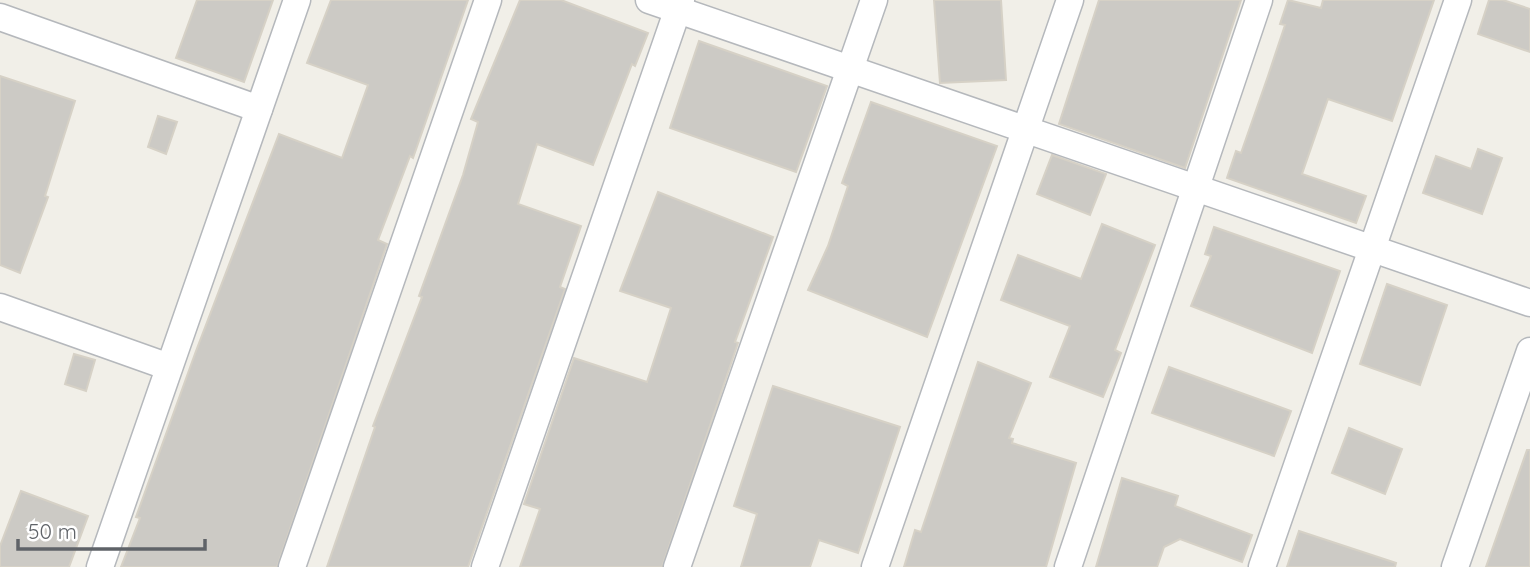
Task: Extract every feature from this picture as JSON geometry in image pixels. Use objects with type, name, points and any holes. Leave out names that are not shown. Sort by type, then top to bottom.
[{"type":"street","points":[[100,567],[297,0]]},
{"type":"street","points":[[292,567],[488,0]]},
{"type":"street","points":[[649,0],[680,5],[850,69],[1530,303]]},
{"type":"street","points":[[677,567],[874,0]]},
{"type":"street","points":[[874,567],[1070,0]]},
{"type":"street","points":[[1068,567],[1259,0]]},
{"type":"street","points":[[1262,567],[1458,0]]},
{"type":"street","points":[[485,567],[680,5]]},
{"type":"street","points":[[0,17],[259,109]]},
{"type":"street","points":[[0,307],[169,367]]},
{"type":"street","points":[[1455,567],[1530,351]]},
{"type":"building","points":[[197,0],[273,0],[244,82],[176,58]]},
{"type":"building","points":[[331,0],[468,0],[413,158],[410,156],[378,240],[387,244],[277,567],[121,567],[140,518],[136,517],[196,351],[279,134],[342,158],[368,85],[307,63]]},
{"type":"building","points":[[520,0],[561,0],[648,33],[635,66],[632,64],[593,165],[537,144],[518,204],[581,226],[560,287],[565,289],[468,567],[327,567],[375,427],[373,426],[422,297],[419,296],[463,175],[478,122],[471,119]]},
{"type":"building","points":[[934,0],[1001,0],[1006,80],[940,83]]},
{"type":"building","points":[[1099,0],[1241,0],[1185,168],[1059,124]]},
{"type":"building","points":[[1288,0],[1321,8],[1323,0],[1434,0],[1392,121],[1328,99],[1302,174],[1366,196],[1356,223],[1227,178],[1236,151],[1241,153],[1268,76],[1285,25],[1280,24]]},
{"type":"building","points":[[1489,0],[1503,0],[1530,9],[1530,52],[1478,34]]},
{"type":"building","points":[[699,41],[827,86],[796,172],[670,128]]},
{"type":"building","points":[[0,76],[75,101],[45,196],[48,197],[20,273],[0,265]]},
{"type":"building","points":[[871,102],[997,146],[927,337],[808,290],[828,246],[848,186],[842,183]]},
{"type":"building","points":[[158,116],[177,122],[166,154],[148,147]]},
{"type":"building","points":[[1478,149],[1502,158],[1482,214],[1423,193],[1436,156],[1471,169]]},
{"type":"building","points":[[1052,155],[1106,174],[1090,215],[1037,194]]},
{"type":"building","points":[[658,192],[773,237],[735,342],[738,343],[662,567],[520,567],[540,509],[524,504],[574,358],[647,382],[671,308],[620,291]]},
{"type":"building","points":[[1102,224],[1155,245],[1115,350],[1121,353],[1103,397],[1050,377],[1070,326],[1001,300],[1018,255],[1081,279]]},
{"type":"building","points":[[1214,227],[1340,271],[1312,353],[1191,306],[1211,256],[1205,254]]},
{"type":"building","points":[[1387,284],[1447,305],[1420,385],[1360,364]]},
{"type":"building","points":[[74,354],[95,360],[86,391],[65,384]]},
{"type":"building","points":[[978,362],[1031,383],[1009,438],[1013,439],[1012,443],[1076,463],[1046,567],[904,567],[915,530],[921,532]]},
{"type":"building","points":[[1169,367],[1291,411],[1274,456],[1152,413]]},
{"type":"building","points":[[773,386],[900,427],[858,553],[819,540],[810,567],[741,567],[757,514],[734,506]]},
{"type":"building","points":[[1349,428],[1402,449],[1385,494],[1332,473]]},
{"type":"building","points":[[1527,450],[1530,450],[1530,567],[1486,567]]},
{"type":"building","points":[[1122,478],[1178,496],[1175,506],[1252,535],[1242,562],[1180,539],[1164,547],[1157,567],[1096,567]]},
{"type":"building","points":[[21,491],[88,516],[69,567],[0,567],[0,546]]},
{"type":"building","points":[[1299,531],[1396,563],[1395,567],[1287,567]]}]
